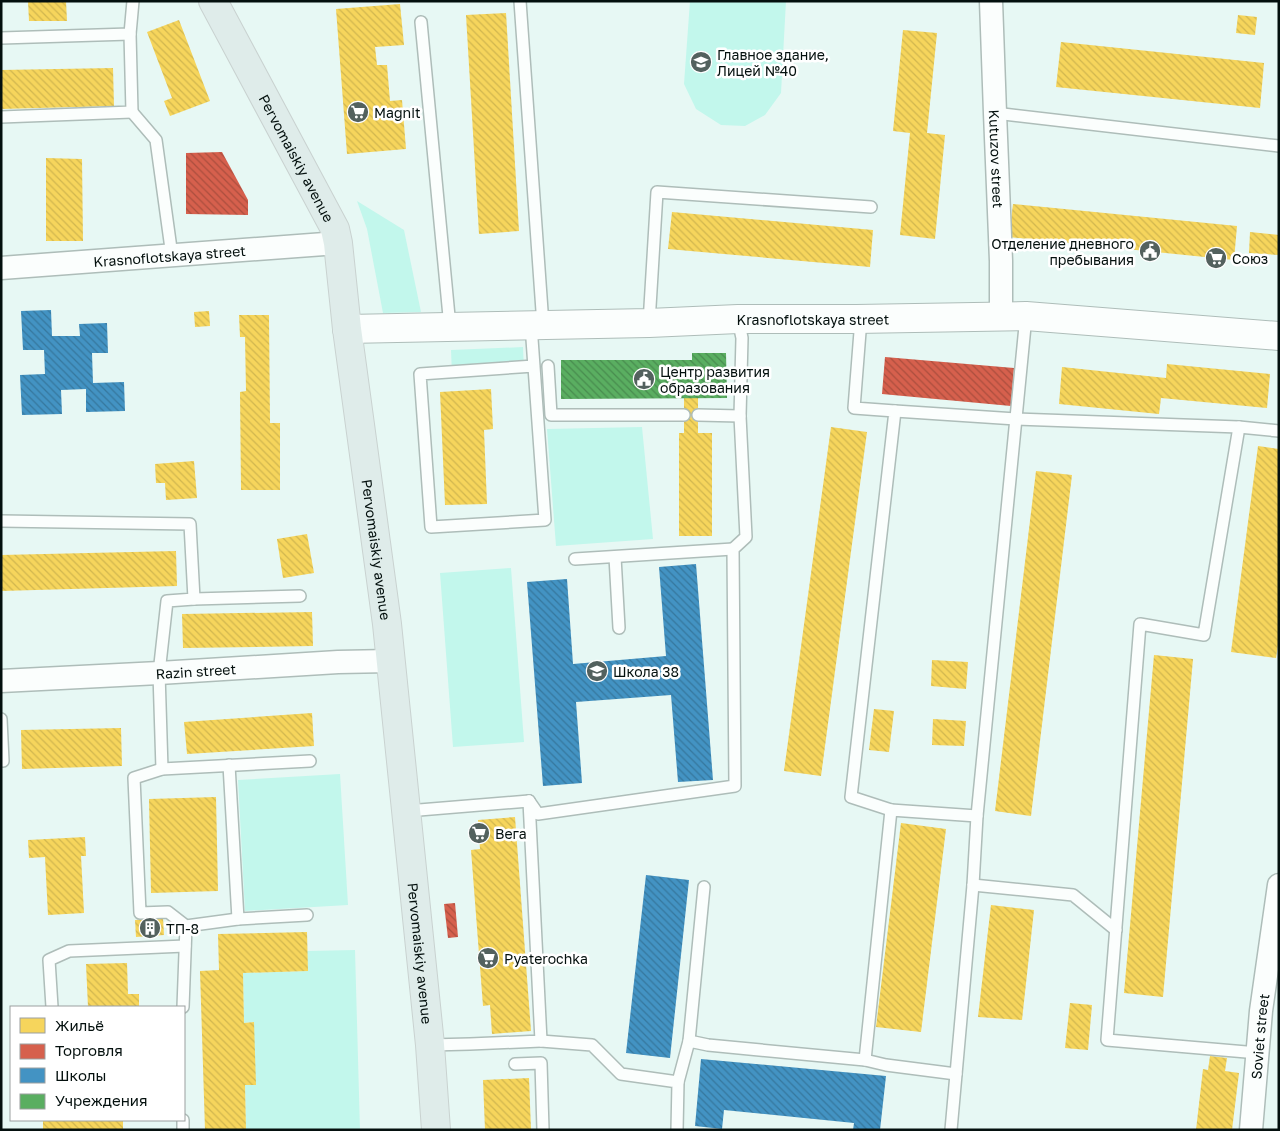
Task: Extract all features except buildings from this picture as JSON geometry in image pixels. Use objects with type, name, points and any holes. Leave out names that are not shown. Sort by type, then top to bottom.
[{"type":"main road","name":"Pervomaiskiy avenue","points":[[213,1],[335,229],[338,243],[347,328],[386,614],[430,1045],[436,1130]]},
{"type":"street","name":"Kutuzov street","points":[[991,1],[1002,261],[1014,316]]},
{"type":"street","name":"Krasnoflotskaya street","points":[[1,268],[338,243]]},
{"type":"street","name":"Krasnoflotskaya street","points":[[347,328],[649,323],[738,319],[1014,316],[1279,336]]},
{"type":"street","name":"Razin street","points":[[1,681],[159,674],[338,662],[390,661]]},
{"type":"street","name":"Soviet street","points":[[1251,1130],[1261,1011],[1279,885]]},
{"type":"lane","points":[[133,1],[130,34],[132,112],[156,140],[172,256]]},
{"type":"lane","points":[[520,1],[537,325],[534,366],[544,520],[431,527],[420,374],[534,366]]},
{"type":"lane","points":[[421,22],[450,327]]},
{"type":"lane","points":[[1,38],[130,34]]},
{"type":"lane","points":[[1,117],[132,112]]},
{"type":"lane","points":[[995,113],[1279,146]]},
{"type":"lane","points":[[649,323],[658,192],[871,207]]},
{"type":"lane","points":[[951,1130],[973,885],[977,816],[1016,419],[1014,316]]},
{"type":"lane","points":[[575,559],[733,549],[746,537],[740,416],[742,338],[738,319]]},
{"type":"lane","points":[[861,319],[854,408],[1016,419],[1239,427],[1279,431]]},
{"type":"lane","points":[[548,366],[551,415],[684,415]]},
{"type":"lane","points":[[895,411],[851,797],[891,810],[977,816]]},
{"type":"lane","points":[[698,415],[740,416]]},
{"type":"lane","points":[[1239,427],[1204,635],[1140,624],[1107,1040],[1258,1053]]},
{"type":"lane","points":[[1,521],[190,524],[194,599]]},
{"type":"lane","points":[[529,801],[538,814],[735,786],[733,549]]},
{"type":"lane","points":[[615,557],[619,628]]},
{"type":"lane","points":[[162,769],[159,674],[167,601],[300,596]]},
{"type":"lane","points":[[1,719],[3,761]]},
{"type":"lane","points":[[307,915],[238,919],[186,926],[168,912],[140,913],[134,778],[162,769],[310,761]]},
{"type":"lane","points":[[229,765],[238,919]]},
{"type":"lane","points":[[407,811],[529,801]]},
{"type":"lane","points":[[529,801],[541,1040]]},
{"type":"lane","points":[[865,1060],[891,810]]},
{"type":"lane","points":[[973,885],[1073,894],[1116,930]]},
{"type":"lane","points":[[676,1130],[678,1082],[689,1041],[704,887]]},
{"type":"lane","points":[[183,1006],[186,926]]},
{"type":"lane","points":[[52,1006],[50,960],[69,951],[185,946]]},
{"type":"lane","points":[[430,1045],[541,1040],[592,1045],[620,1074],[678,1082]]},
{"type":"lane","points":[[689,1041],[708,1045],[865,1060],[886,1065],[956,1074]]},
{"type":"lane","points":[[515,1064],[540,1063],[543,1130]]},
{"type":"green space","points":[[690,1],[786,1],[781,93],[765,115],[745,126],[721,125],[696,109],[684,84]]},
{"type":"green space","points":[[357,201],[404,230],[421,312],[383,313],[367,229]]},
{"type":"green space","points":[[523,347],[524,371],[452,375],[451,350]]},
{"type":"green space","points":[[642,427],[653,539],[556,546],[547,429]]},
{"type":"green space","points":[[511,568],[524,742],[453,747],[440,573]]},
{"type":"green space","points":[[340,774],[348,905],[245,911],[238,780]]},
{"type":"green space","points":[[355,950],[360,1130],[246,1130],[245,1085],[253,1022],[244,1023],[243,973],[308,971],[307,951]]},
{"type":"place","name":"Главное здание, Лицей №40","points":[[701,62]]},
{"type":"place","name":"Magnit","points":[[358,112]]},
{"type":"place","name":"Отделение дневного пребывания","points":[[1150,251]]},
{"type":"place","name":"Союз","points":[[1216,258]]},
{"type":"place","name":"Центр развития образования","points":[[644,379]]},
{"type":"place","name":"Школа 38","points":[[597,671]]},
{"type":"place","name":"Вега","points":[[479,833]]},
{"type":"place","name":"ТП-8","points":[[150,928]]},
{"type":"place","name":"Pyaterochka","points":[[488,958]]}]
